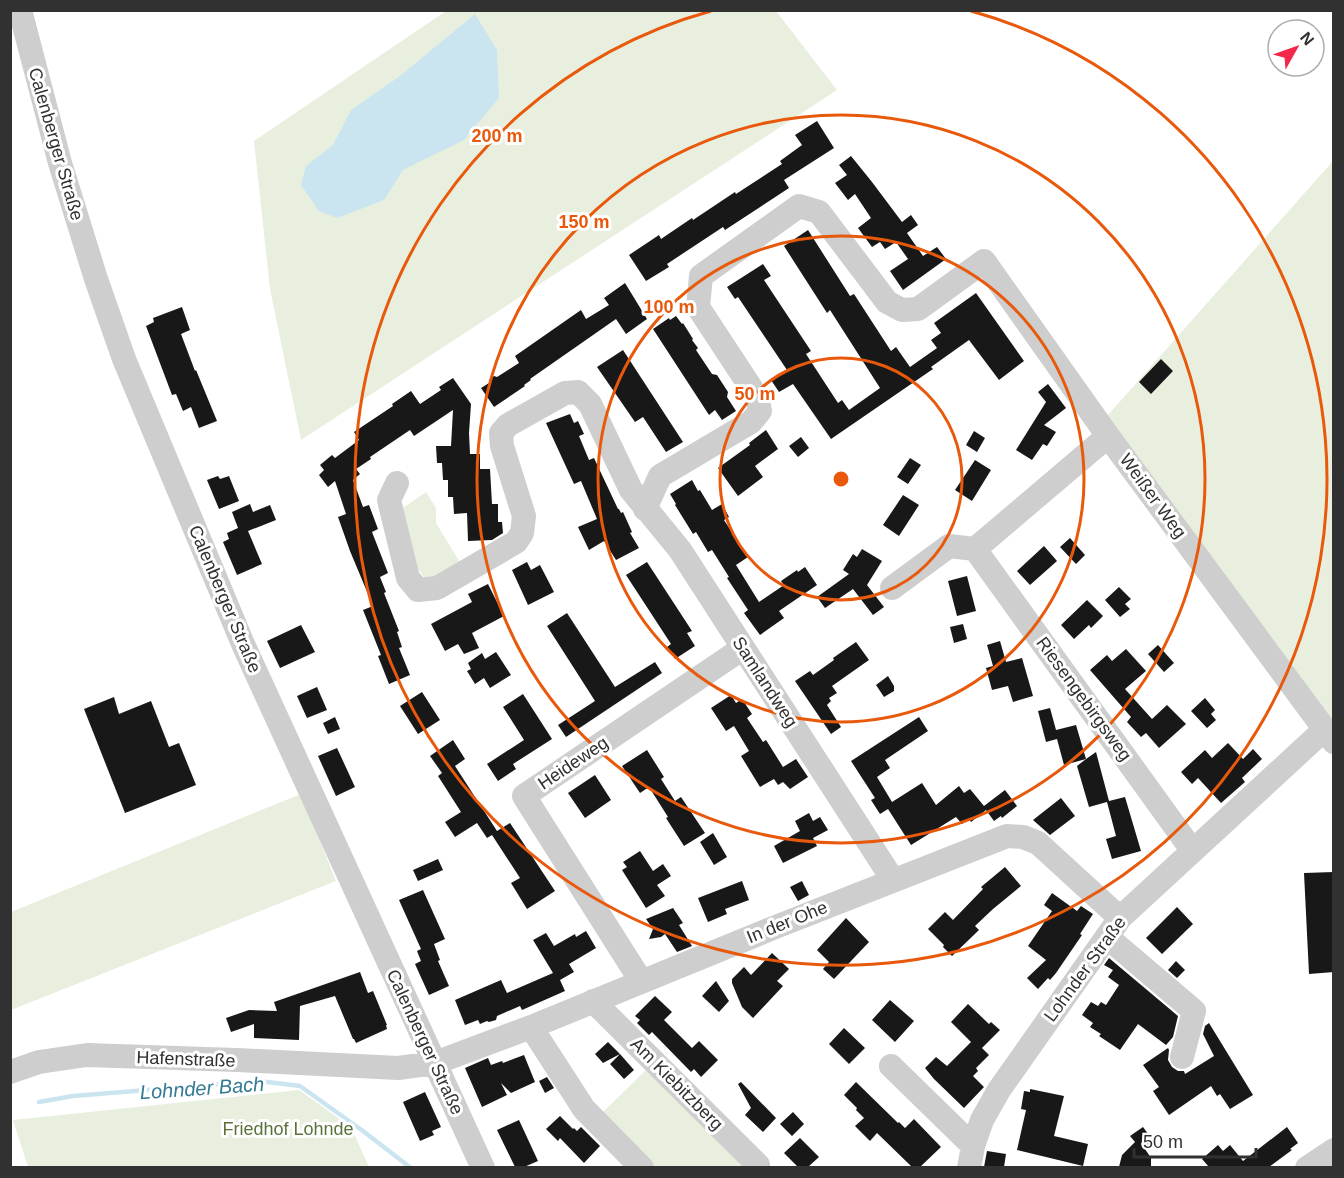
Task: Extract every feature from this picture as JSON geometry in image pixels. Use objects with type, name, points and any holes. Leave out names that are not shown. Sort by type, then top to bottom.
[{"type":"street","name":"Calenberger Straße","points":[[20,10],[60,164],[124,359],[243,644],[483,1167]]},
{"type":"street","name":"Weißer Weg","points":[[660,476],[751,422],[760,411],[757,397],[698,307],[701,276],[799,206],[819,212],[887,302],[902,310],[918,309],[984,261],[1108,436],[1329,736]]},
{"type":"street","name":"Samlandweg","points":[[397,483],[389,500],[408,578],[418,590],[437,588],[516,542],[522,533],[524,516],[502,446],[501,433],[508,425],[565,393],[578,392],[590,404],[620,468],[638,499],[680,550],[893,880]]},
{"type":"street","points":[[892,588],[949,546],[975,549],[1108,436]]},
{"type":"street","points":[[620,468],[660,476]]},
{"type":"street","points":[[638,499],[660,476]]},
{"type":"street","name":"Riesengebirgsweg","points":[[975,549],[1192,850]]},
{"type":"street","name":"Heideweg","points":[[641,981],[524,796],[743,648]]},
{"type":"street","name":"Lohnder Straße","points":[[971,1156],[982,1120],[999,1090],[1113,928],[1192,850],[1329,736]]},
{"type":"street","name":"In der Ohe","points":[[435,1063],[531,1027],[1007,836],[1023,837],[1038,843],[1113,928],[1194,1011],[1182,1057]]},
{"type":"street","name":"Am Kiebitzberg","points":[[593,1001],[758,1165],[755,1167]]},
{"type":"street","points":[[531,1027],[584,1109],[642,1167]]},
{"type":"street","name":"Hafenstraße","points":[[10,1072],[39,1062],[87,1055],[398,1068],[435,1063]]},
{"type":"street","points":[[891,1066],[971,1156]]},
{"type":"street","points":[[1308,1167],[1334,1150]]},
{"type":"green space","points":[[446,11],[776,11],[837,90],[301,440],[270,289],[254,141]]},
{"type":"green space","points":[[1333,161],[1334,719],[1325,729],[1100,424]]},
{"type":"green space","points":[[426,492],[436,508],[436,523],[461,564],[436,578],[424,577],[418,569],[403,508]]},
{"type":"green space","points":[[301,794],[336,881],[11,1010],[11,912]]},
{"type":"green space","points":[[649,1067],[744,1168],[647,1167],[597,1118]]},
{"type":"green space","name":"Friedhof Lohnde","points":[[299,1090],[351,1127],[369,1167],[28,1167],[13,1120]]},
{"type":"water","points":[[475,14],[497,50],[499,98],[464,140],[403,170],[384,200],[337,218],[319,211],[301,185],[306,166],[333,145],[351,110],[400,76]]},
{"type":"building","points":[[817,121],[834,148],[784,180],[789,188],[725,230],[723,227],[667,264],[669,267],[646,281],[629,255],[659,235],[661,239],[692,218],[693,220],[782,164],[780,161],[802,145],[795,135]]},
{"type":"building","points":[[851,156],[902,222],[911,215],[918,225],[907,233],[923,256],[937,247],[946,259],[903,290],[890,271],[908,259],[896,242],[885,249],[880,242],[872,247],[858,228],[871,218],[855,194],[848,200],[835,183],[847,175],[839,165]]},
{"type":"building","points":[[808,230],[850,296],[854,294],[891,351],[896,347],[910,367],[937,348],[931,340],[941,333],[934,323],[976,293],[1024,361],[999,380],[969,340],[931,367],[933,369],[831,439],[793,384],[779,392],[771,380],[787,370],[738,297],[735,299],[727,287],[763,264],[771,276],[764,280],[811,351],[806,354],[838,403],[842,400],[849,410],[880,388],[830,310],[827,313],[784,246]]},
{"type":"building","points":[[625,283],[647,319],[626,334],[616,319],[494,407],[481,388],[489,383],[489,380],[519,363],[515,356],[581,310],[586,319],[609,305],[604,298]]},
{"type":"building","points":[[182,307],[190,330],[181,334],[217,421],[199,428],[191,407],[183,411],[176,394],[172,395],[146,326],[154,322],[153,318]]},
{"type":"building","points":[[676,316],[693,339],[698,348],[696,350],[712,374],[717,375],[728,392],[727,397],[736,411],[722,420],[715,410],[709,415],[653,329]]},
{"type":"building","points":[[623,350],[683,442],[666,452],[643,417],[635,422],[597,367]]},
{"type":"building","points":[[1161,359],[1173,371],[1151,394],[1139,382]]},
{"type":"building","points":[[453,378],[471,404],[470,454],[480,454],[480,469],[490,469],[492,504],[498,504],[498,522],[502,522],[503,533],[492,540],[468,541],[467,513],[454,514],[453,497],[448,497],[448,480],[443,480],[442,463],[437,463],[436,446],[451,446],[453,410],[414,436],[410,430],[356,469],[360,474],[353,480],[363,507],[369,505],[378,529],[372,532],[388,573],[380,577],[399,631],[397,632],[402,647],[399,648],[410,675],[389,684],[378,656],[381,655],[363,610],[373,606],[338,517],[346,514],[335,481],[328,487],[319,475],[324,470],[320,465],[332,455],[335,458],[359,440],[354,432],[411,391],[420,404],[441,390],[439,387]]},
{"type":"building","points":[[1048,384],[1066,408],[1044,425],[1056,432],[1047,446],[1043,444],[1032,460],[1016,450],[1046,402],[1038,392]]},
{"type":"building","points":[[570,414],[574,423],[578,421],[584,434],[579,436],[589,460],[594,458],[639,548],[616,560],[604,541],[589,550],[578,527],[597,519],[581,481],[574,484],[546,423]]},
{"type":"building","points":[[766,430],[778,449],[755,466],[763,477],[738,496],[718,468],[750,445],[749,443]]},
{"type":"building","points":[[974,431],[985,438],[977,452],[966,445]]},
{"type":"building","points":[[801,437],[809,448],[798,457],[789,446]]},
{"type":"building","points":[[910,458],[921,465],[908,484],[897,477]]},
{"type":"building","points":[[975,460],[991,470],[972,501],[955,490]]},
{"type":"building","points":[[218,476],[220,479],[229,476],[239,501],[219,509],[207,480]]},
{"type":"building","points":[[692,480],[712,510],[722,504],[729,517],[724,520],[748,557],[736,565],[759,602],[784,585],[781,581],[805,567],[817,585],[779,611],[784,618],[760,635],[744,613],[748,610],[712,550],[708,552],[696,532],[693,534],[670,494]]},
{"type":"building","points":[[903,495],[919,505],[899,536],[883,525]]},
{"type":"building","points":[[250,504],[253,512],[270,505],[276,520],[248,531],[262,564],[237,575],[223,542],[229,539],[227,533],[238,528],[232,512]]},
{"type":"building","points":[[1070,538],[1085,555],[1076,564],[1060,547]]},
{"type":"building","points":[[1044,546],[1057,561],[1030,585],[1017,571]]},
{"type":"building","points":[[862,549],[882,561],[867,585],[884,607],[873,615],[853,589],[825,608],[817,597],[849,574],[843,570],[853,554],[857,557]]},
{"type":"building","points":[[527,562],[531,570],[540,565],[554,592],[528,605],[512,570]]},
{"type":"building","points":[[647,562],[692,631],[687,633],[695,646],[675,659],[667,647],[671,644],[626,575]]},
{"type":"building","points":[[967,576],[976,611],[957,616],[948,581]]},
{"type":"building","points":[[488,584],[504,616],[472,633],[479,648],[464,654],[458,644],[445,651],[431,624],[472,602],[468,594]]},
{"type":"building","points":[[1119,587],[1131,599],[1125,604],[1130,609],[1120,617],[1105,600]]},
{"type":"building","points":[[1087,600],[1103,616],[1091,628],[1089,625],[1074,639],[1061,625]]},
{"type":"building","points":[[567,613],[615,687],[655,662],[662,673],[566,737],[558,725],[595,701],[547,626]]},
{"type":"building","points":[[963,624],[967,639],[954,643],[950,627]]},
{"type":"building","points":[[301,625],[315,652],[280,668],[267,641]]},
{"type":"building","points":[[1000,641],[1006,662],[1022,658],[1033,696],[1013,702],[1008,686],[992,690],[986,668],[993,666],[987,645]]},
{"type":"building","points":[[856,642],[869,660],[832,686],[837,693],[829,698],[831,701],[827,705],[841,727],[831,734],[795,681],[810,671],[813,675]]},
{"type":"building","points":[[1158,645],[1174,663],[1164,672],[1148,654]]},
{"type":"building","points":[[1126,649],[1146,671],[1125,689],[1152,719],[1167,705],[1186,724],[1159,748],[1146,733],[1141,737],[1127,722],[1131,717],[1090,670],[1107,655],[1112,661]]},
{"type":"building","points":[[496,652],[511,675],[490,688],[484,678],[475,684],[467,671],[471,669],[468,663],[482,653],[485,659]]},
{"type":"building","points":[[888,676],[894,686],[894,691],[884,697],[876,685]]},
{"type":"building","points":[[317,687],[327,710],[307,718],[297,696]]},
{"type":"building","points":[[422,692],[440,720],[418,734],[400,706]]},
{"type":"building","points":[[523,694],[552,739],[513,764],[516,769],[498,781],[487,764],[524,740],[503,707]]},
{"type":"building","points":[[731,695],[736,703],[742,699],[752,714],[747,718],[763,742],[766,740],[783,767],[796,759],[808,777],[790,789],[783,782],[778,785],[774,779],[760,787],[741,756],[749,751],[734,726],[726,731],[711,708]]},
{"type":"building","points":[[114,697],[119,714],[151,701],[169,747],[179,743],[196,785],[125,813],[84,709]]},
{"type":"building","points":[[1205,698],[1215,710],[1211,714],[1216,720],[1207,728],[1191,711]]},
{"type":"building","points":[[1050,708],[1056,730],[1076,725],[1086,759],[1064,765],[1057,739],[1046,742],[1038,711]]},
{"type":"building","points":[[335,717],[340,729],[328,734],[323,723]]},
{"type":"building","points":[[919,717],[928,731],[885,760],[890,768],[877,777],[892,802],[922,783],[936,805],[959,786],[964,793],[970,789],[984,806],[1005,790],[1017,806],[1002,818],[1001,816],[994,821],[986,810],[971,822],[969,819],[962,824],[956,817],[911,845],[888,809],[880,814],[871,800],[875,798],[851,761]]},
{"type":"building","points":[[453,740],[465,759],[455,766],[497,831],[510,823],[555,891],[527,909],[511,883],[520,878],[492,835],[487,838],[477,823],[455,837],[445,822],[461,812],[438,776],[442,773],[430,756]]},
{"type":"building","points":[[1228,743],[1243,759],[1253,749],[1262,759],[1242,778],[1245,782],[1221,803],[1198,778],[1192,784],[1181,772],[1205,750],[1212,758]]},
{"type":"building","points":[[337,748],[355,787],[336,796],[318,756]]},
{"type":"building","points":[[647,750],[664,777],[661,779],[675,801],[681,797],[705,833],[684,846],[649,787],[640,793],[622,766]]},
{"type":"building","points":[[1096,752],[1109,801],[1125,797],[1141,851],[1112,859],[1106,839],[1116,836],[1107,802],[1089,807],[1077,766]]},
{"type":"building","points":[[595,775],[611,800],[585,818],[568,793]]},
{"type":"building","points":[[1061,798],[1075,816],[1050,835],[1033,820]]},
{"type":"building","points":[[809,813],[813,821],[820,817],[828,830],[813,838],[817,846],[783,863],[774,846],[800,831],[795,821]]},
{"type":"building","points":[[713,833],[727,857],[714,865],[700,842]]},
{"type":"building","points":[[640,851],[653,871],[663,864],[671,876],[657,885],[665,896],[646,908],[622,870],[627,867],[623,862]]},
{"type":"building","points":[[438,859],[443,870],[418,881],[413,870]]},
{"type":"building","points":[[1005,867],[1021,886],[975,926],[979,930],[952,956],[928,929],[945,912],[953,920],[983,889],[981,887]]},
{"type":"building","points":[[1334,872],[1334,972],[1309,974],[1304,873]]},
{"type":"building","points":[[742,881],[749,900],[725,909],[727,914],[708,922],[698,898]]},
{"type":"building","points":[[802,881],[809,895],[798,901],[790,887]]},
{"type":"building","points":[[423,890],[445,939],[434,944],[440,960],[438,961],[449,986],[429,995],[415,964],[421,961],[417,951],[421,949],[399,900]]},
{"type":"building","points":[[1052,893],[1077,911],[1081,906],[1093,914],[1080,934],[1082,935],[1056,973],[1038,989],[1027,978],[1046,960],[1028,946],[1052,911],[1044,905]]},
{"type":"building","points":[[1177,907],[1193,924],[1162,954],[1146,938]]},
{"type":"building","points":[[673,908],[683,923],[679,925],[692,946],[677,952],[665,934],[649,939],[653,929],[646,919]]},
{"type":"building","points":[[846,918],[869,942],[834,979],[823,969],[829,962],[817,950]]},
{"type":"building","points":[[586,931],[596,948],[569,964],[574,972],[560,980],[565,991],[522,1010],[520,1006],[497,1016],[496,1020],[480,1024],[478,1020],[465,1025],[455,1000],[501,980],[507,993],[553,973],[533,940],[546,933],[554,946],[575,934],[576,937]]},
{"type":"building","points":[[772,953],[789,969],[777,981],[783,986],[753,1018],[742,1007],[732,979],[744,967],[751,975]]},
{"type":"building","points":[[1109,958],[1178,1016],[1173,1037],[1166,1045],[1138,1024],[1120,1050],[1099,1036],[1101,1034],[1090,1027],[1093,1023],[1082,1015],[1091,1002],[1098,1006],[1101,1002],[1106,1005],[1119,985],[1108,977],[1113,970],[1104,965]]},
{"type":"building","points":[[1176,961],[1185,970],[1177,978],[1168,970]]},
{"type":"building","points":[[360,972],[368,993],[373,991],[387,1029],[356,1043],[335,996],[300,1006],[299,1040],[254,1038],[254,1024],[231,1032],[226,1018],[249,1010],[277,1011],[274,1002]]},
{"type":"building","points":[[716,981],[729,1001],[719,1012],[702,996]]},
{"type":"building","points":[[655,996],[672,1012],[664,1020],[692,1048],[699,1041],[718,1060],[701,1077],[694,1069],[691,1072],[652,1032],[649,1035],[637,1023],[640,1020],[635,1016]]},
{"type":"building","points":[[890,1000],[914,1021],[895,1042],[872,1020]]},
{"type":"building","points":[[968,1004],[989,1024],[991,1022],[1000,1030],[982,1048],[989,1055],[976,1068],[978,1071],[973,1076],[984,1087],[964,1108],[925,1068],[936,1057],[947,1066],[971,1042],[951,1022]]},
{"type":"building","points":[[1209,1023],[1253,1095],[1230,1109],[1220,1094],[1217,1096],[1211,1086],[1169,1115],[1153,1091],[1159,1087],[1143,1065],[1168,1048],[1168,1060],[1172,1067],[1178,1071],[1184,1071],[1185,1074],[1214,1056],[1203,1034],[1205,1026]]},
{"type":"building","points":[[844,1028],[865,1048],[849,1064],[829,1044]]},
{"type":"building","points":[[608,1042],[620,1054],[603,1063],[595,1054]]},
{"type":"building","points":[[620,1054],[634,1070],[624,1079],[610,1064]]},
{"type":"building","points":[[524,1055],[535,1082],[511,1093],[501,1083],[507,1095],[482,1107],[465,1068],[488,1058],[491,1065]]},
{"type":"building","points":[[547,1077],[554,1088],[545,1093],[539,1081]]},
{"type":"building","points":[[741,1082],[776,1118],[763,1132],[745,1115],[751,1108],[738,1084]]},
{"type":"building","points":[[856,1082],[898,1123],[905,1128],[914,1119],[941,1147],[920,1167],[912,1167],[877,1133],[870,1141],[855,1126],[864,1118],[844,1095]]},
{"type":"building","points":[[1030,1089],[1064,1096],[1054,1136],[1088,1144],[1083,1166],[1017,1150],[1026,1110],[1021,1109],[1024,1091],[1030,1092]]},
{"type":"building","points":[[425,1092],[441,1127],[432,1131],[434,1135],[420,1141],[403,1102]]},
{"type":"building","points":[[793,1112],[804,1124],[792,1136],[780,1124]]},
{"type":"building","points":[[560,1116],[573,1129],[577,1131],[581,1127],[600,1146],[584,1163],[560,1138],[558,1141],[546,1129]]},
{"type":"building","points":[[519,1120],[538,1161],[524,1167],[515,1167],[497,1130]]},
{"type":"building","points":[[1143,1127],[1154,1142],[1145,1149],[1151,1158],[1151,1167],[1119,1167],[1122,1155],[1135,1142],[1130,1136]]},
{"type":"building","points":[[1287,1127],[1298,1143],[1269,1167],[1209,1167],[1202,1159],[1218,1145],[1223,1151],[1230,1145],[1243,1161]]},
{"type":"building","points":[[800,1138],[819,1157],[808,1167],[798,1167],[784,1153]]},
{"type":"building","points":[[987,1151],[1006,1154],[1004,1167],[984,1167]]},
{"type":"waterway","name":"Lohnder Bach","points":[[39,1102],[73,1096],[259,1081],[300,1086],[411,1168]]}]
